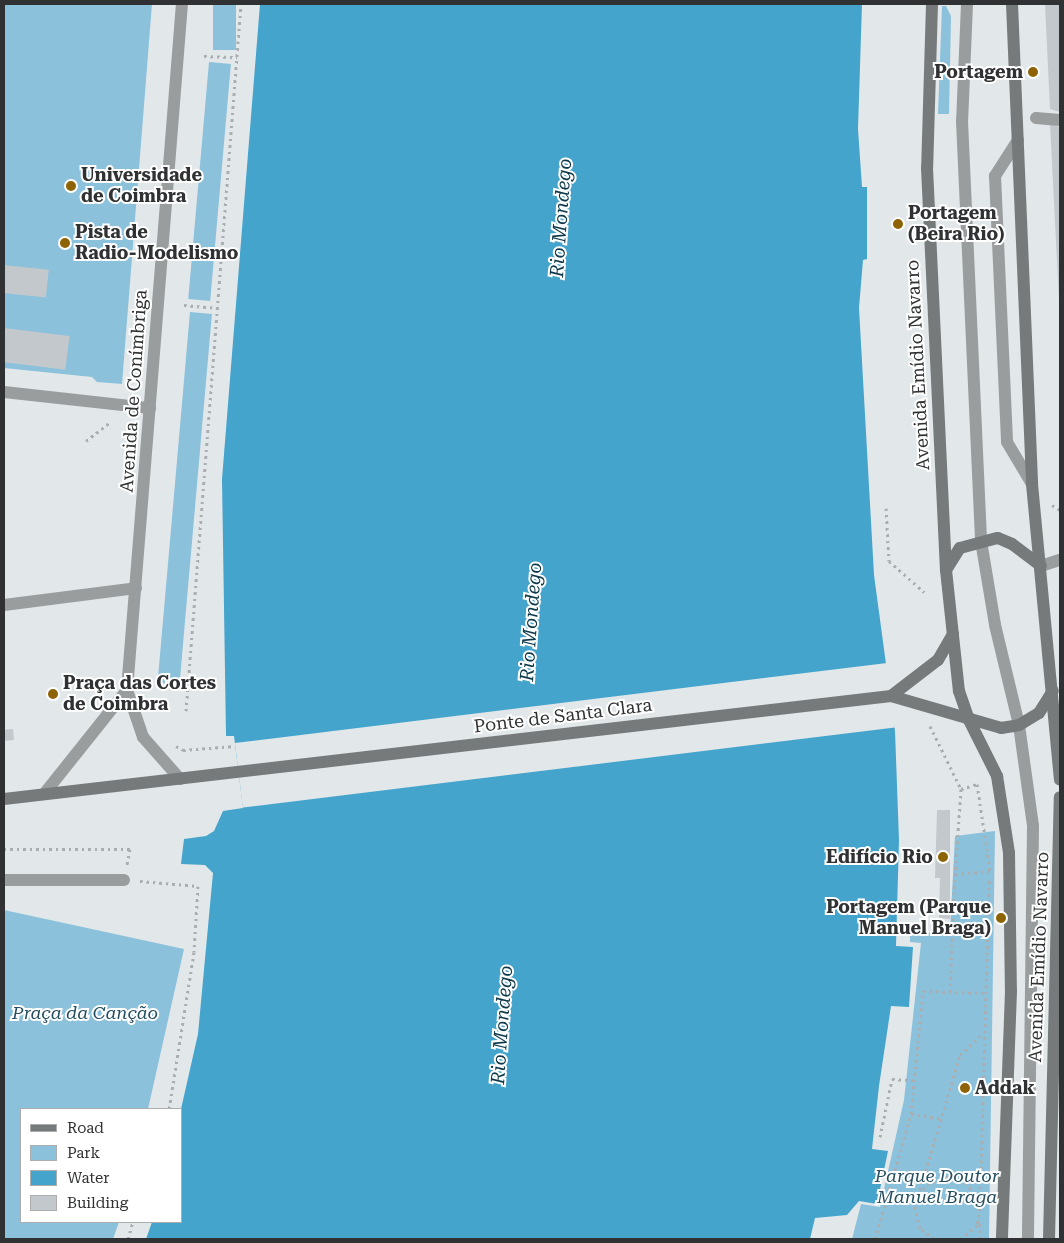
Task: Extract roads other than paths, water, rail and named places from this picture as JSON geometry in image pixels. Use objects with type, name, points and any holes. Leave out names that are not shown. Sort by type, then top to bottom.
[{"type":"main road","name":"Avenida Emídio Navarro","points":[[932,4],[927,168],[946,570],[959,691],[969,720],[997,776],[1009,853],[1012,920],[1002,1239]]},
{"type":"main road","points":[[1012,4],[1032,484],[1048,651],[1056,694],[1060,780]]},
{"type":"main road","points":[[946,570],[960,548],[998,538],[1012,544],[1041,566]]},
{"type":"main road","points":[[891,696],[938,660],[953,634]]},
{"type":"main road","points":[[891,696],[931,705],[969,720],[1001,728],[1019,725],[1039,713],[1056,694]]},
{"type":"main road","name":"Ponte de Santa Clara","points":[[4,800],[891,696]]},
{"type":"main road","name":"Avenida Emídio Navarro","points":[[1049,1239],[1060,797]]},
{"type":"street","name":"Avenida de Conímbriga","points":[[127,690],[182,4]]},
{"type":"street","points":[[967,4],[962,121],[981,541],[995,625],[1019,725],[1032,826],[1028,1239]]},
{"type":"street","points":[[1036,118],[1060,120]]},
{"type":"street","points":[[1018,140],[995,176],[1007,442],[1032,484]]},
{"type":"street","points":[[4,392],[150,408]]},
{"type":"street","points":[[1041,566],[1060,560]]},
{"type":"street","points":[[4,605],[136,588]]},
{"type":"street","points":[[127,690],[142,737],[180,778]]},
{"type":"street","points":[[44,794],[127,690]]},
{"type":"street","points":[[4,880],[124,880]]},
{"type":"water","name":"Rio Mondego","points":[[260,4],[862,4],[858,129],[862,187],[867,187],[867,259],[863,260],[859,308],[874,575],[895,731],[899,840],[896,946],[913,947],[909,1007],[891,1006],[879,1086],[872,1149],[888,1151],[877,1204],[859,1201],[847,1215],[815,1218],[810,1239],[146,1239],[152,1223],[182,1223],[181,1108],[198,1034],[213,873],[205,865],[181,864],[184,839],[206,836],[214,831],[223,811],[243,808],[234,736],[226,736],[222,479]]},
{"type":"place","name":"Portagem","points":[[1033,72]]},
{"type":"place","name":"Universidade de Coimbra","points":[[71,186]]},
{"type":"place","name":"Portagem (Beira Rio)","points":[[898,224]]},
{"type":"place","name":"Pista de Radio-Modelismo","points":[[65,243]]},
{"type":"place","name":"Praça das Cortes de Coimbra","points":[[53,694]]},
{"type":"place","name":"Edifício Rio","points":[[943,857]]},
{"type":"place","name":"Portagem (Parque Manuel Braga)","points":[[1001,918]]},
{"type":"place","name":"Addak","points":[[965,1088]]},
{"type":"park label","name":"Praça da Canção","points":[[85,1013]]},
{"type":"park label","name":"Parque Doutor Manuel Braga","points":[[937,1187]]}]
